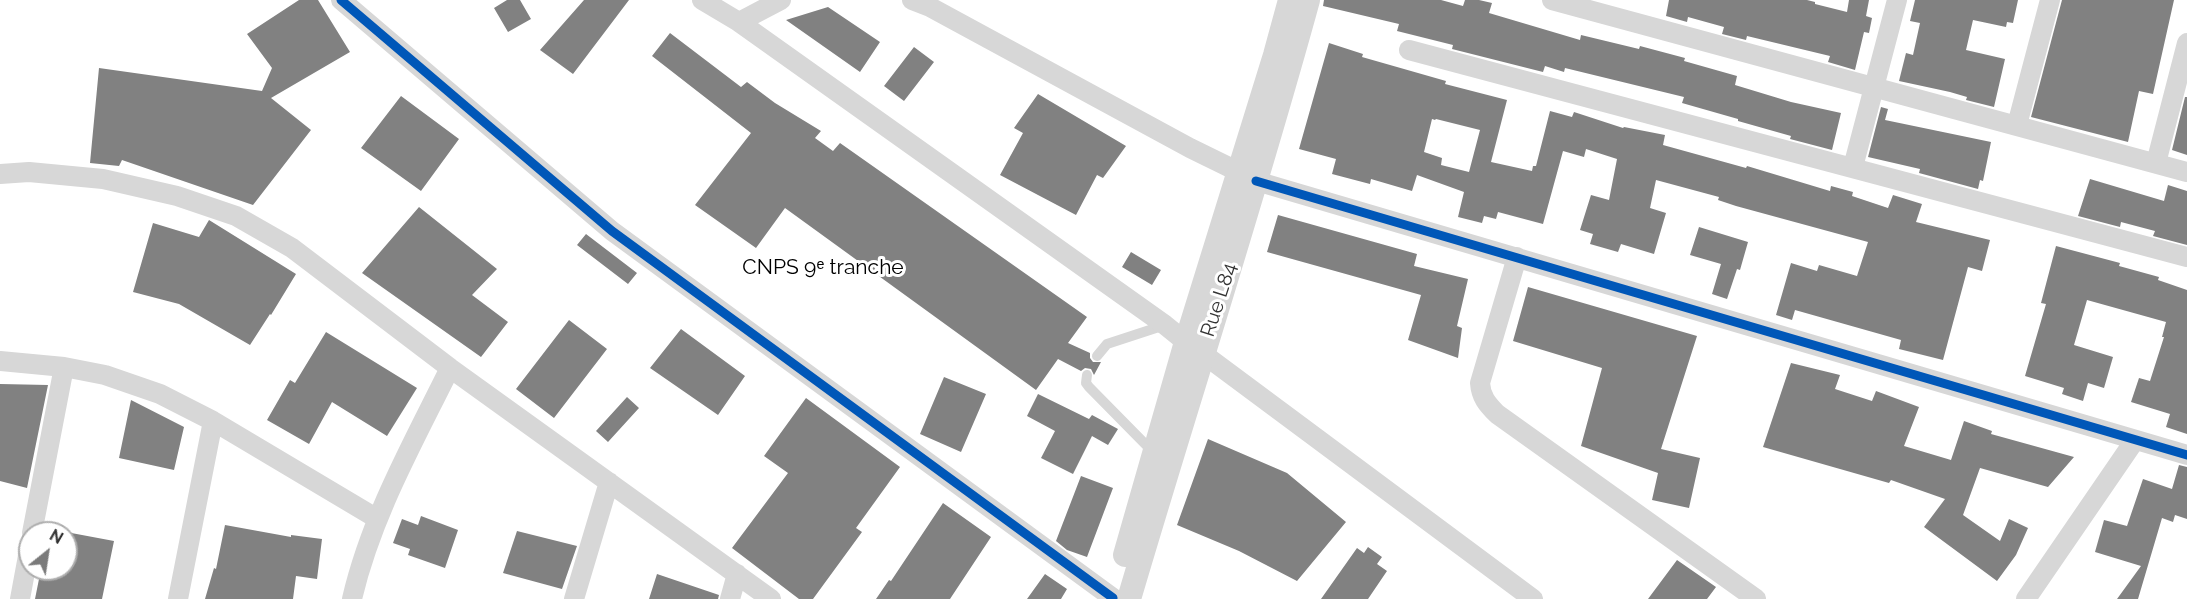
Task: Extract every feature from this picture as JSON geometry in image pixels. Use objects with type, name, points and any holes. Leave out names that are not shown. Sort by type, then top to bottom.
[{"type":"street","points":[[342,0],[612,231],[1119,599]]},
{"type":"street","points":[[702,0],[739,22],[1165,325],[1533,599]]},
{"type":"street","points":[[739,22],[781,0]]},
{"type":"street","points":[[912,0],[930,7],[1190,148],[1247,176],[2187,455]]},
{"type":"street","name":"Rue L84","points":[[1247,176],[1290,0]]},
{"type":"street","name":"Rue L84","points":[[1119,599],[1247,176],[1308,0]]},
{"type":"street","points":[[1552,0],[1577,3],[2187,172]]},
{"type":"street","points":[[1853,167],[1897,0]]},
{"type":"street","points":[[2017,125],[2049,0]]},
{"type":"street","points":[[2156,162],[2187,43]]},
{"type":"street","points":[[1409,50],[2187,257]]},
{"type":"street","points":[[0,174],[28,172],[103,179],[177,196],[236,216],[292,248],[450,368],[771,599]]},
{"type":"street","points":[[1517,257],[1480,383],[1481,394],[1486,402],[1497,414],[1755,599]]},
{"type":"street","name":"Rue L84","points":[[1119,599],[1153,453],[1194,348]]},
{"type":"street","points":[[0,361],[64,367],[105,375],[160,394],[213,422],[376,518]]},
{"type":"street","points":[[34,521],[64,367]]},
{"type":"street","points":[[352,599],[358,572],[376,518],[450,368]]},
{"type":"street","points":[[178,599],[213,422]]},
{"type":"street","points":[[2026,599],[2135,440]]},
{"type":"street","points":[[574,599],[609,482]]},
{"type":"street","points":[[730,599],[737,574]]},
{"type":"street","points":[[20,599],[23,581]]},
{"type":"lane","points":[[1096,356],[1110,342],[1165,325]]},
{"type":"lane","points":[[1087,375],[1086,383],[1089,387],[1153,453]]},
{"type":"building","points":[[299,0],[318,0],[350,52],[271,98],[311,130],[253,205],[122,160],[119,166],[90,163],[99,68],[262,91],[272,68],[247,34]]},
{"type":"building","points":[[507,0],[520,0],[531,19],[508,32],[494,8]]},
{"type":"building","points":[[584,0],[629,0],[573,74],[540,50]]},
{"type":"building","points":[[1324,0],[1441,0],[1463,6],[1465,0],[1479,0],[1492,3],[1489,13],[1580,40],[1581,35],[1639,49],[1640,46],[1685,58],[1684,61],[1737,76],[1735,85],[1791,102],[1841,113],[1832,150],[1790,139],[1791,136],[1682,103],[1684,97],[1565,68],[1564,72],[1545,66],[1543,72],[1452,49],[1453,45],[1397,31],[1399,24],[1323,6]]},
{"type":"building","points":[[1669,0],[1807,0],[1847,12],[1849,0],[1869,0],[1866,16],[1872,18],[1869,33],[1864,32],[1855,70],[1828,62],[1830,56],[1747,36],[1746,40],[1722,34],[1724,27],[1688,17],[1687,22],[1666,16]]},
{"type":"building","points":[[1915,0],[2018,0],[2013,23],[2007,22],[2006,27],[1973,20],[1966,50],[2005,59],[1994,107],[1966,100],[1967,97],[1950,92],[1899,81],[1906,53],[1913,55],[1920,23],[1910,21]]},
{"type":"building","points":[[2062,0],[2174,0],[2153,94],[2139,91],[2128,142],[2031,117]]},
{"type":"building","points":[[828,7],[880,42],[860,72],[786,20]]},
{"type":"building","points":[[670,33],[741,87],[747,82],[775,103],[821,131],[815,138],[833,151],[840,143],[1087,317],[1068,343],[1090,353],[1093,362],[1101,362],[1094,375],[1091,369],[1085,368],[1081,371],[1058,359],[1036,390],[785,208],[756,248],[695,205],[751,133],[652,56]]},
{"type":"building","points":[[1329,43],[1363,54],[1362,57],[1446,81],[1445,84],[1507,100],[1491,162],[1532,171],[1533,166],[1536,166],[1550,111],[1572,117],[1574,112],[1623,128],[1665,135],[1663,145],[1746,168],[1747,166],[1830,191],[1831,186],[1853,192],[1852,196],[1888,208],[1893,195],[1922,204],[1916,222],[1990,240],[1982,271],[1968,267],[1943,360],[1899,349],[1901,340],[1795,310],[1792,320],[1776,315],[1791,263],[1817,271],[1819,265],[1857,276],[1868,242],[1736,206],[1718,200],[1719,197],[1656,180],[1650,208],[1666,213],[1654,254],[1621,244],[1618,252],[1590,244],[1593,234],[1580,230],[1591,195],[1609,200],[1617,159],[1586,149],[1584,157],[1563,151],[1543,224],[1498,212],[1496,219],[1484,216],[1482,223],[1458,217],[1464,192],[1417,175],[1412,191],[1371,179],[1370,184],[1332,174],[1336,159],[1299,149]],"holes":[[[1432,119],[1480,130],[1469,172],[1441,165],[1442,158],[1424,152]]]},
{"type":"building","points":[[914,47],[934,62],[904,101],[884,86]]},
{"type":"building","points":[[1038,94],[1126,146],[1103,178],[1097,175],[1076,215],[1000,175],[1023,133],[1014,128]]},
{"type":"building","points":[[401,96],[459,139],[421,191],[361,148]]},
{"type":"building","points":[[2185,97],[2187,97],[2187,155],[2172,150]]},
{"type":"building","points":[[1881,107],[1888,109],[1885,120],[1991,142],[1983,181],[1980,180],[1978,189],[1919,173],[1920,169],[1868,157]]},
{"type":"building","points":[[2090,179],[2164,201],[2168,185],[2187,191],[2187,245],[2153,236],[2155,231],[2121,222],[2120,227],[2078,216]]},
{"type":"building","points":[[419,207],[497,269],[472,295],[508,322],[481,357],[362,273]]},
{"type":"building","points":[[1278,215],[1417,254],[1414,266],[1468,279],[1457,326],[1462,328],[1458,358],[1408,340],[1421,295],[1267,252]]},
{"type":"building","points":[[209,220],[296,274],[250,345],[179,304],[133,292],[153,223],[199,237]]},
{"type":"building","points":[[1699,227],[1748,242],[1740,270],[1737,269],[1727,299],[1712,294],[1721,264],[1690,255]]},
{"type":"building","points":[[586,234],[637,273],[628,284],[577,245]]},
{"type":"building","points":[[2056,246],[2120,263],[2119,266],[2159,277],[2158,280],[2187,290],[2187,434],[2166,427],[2170,414],[2131,402],[2139,378],[2150,381],[2164,337],[2162,337],[2166,322],[2087,300],[2074,345],[2113,357],[2104,388],[2088,383],[2083,401],[2062,394],[2064,388],[2025,376],[2046,304],[2041,303]]},
{"type":"building","points":[[1131,252],[1161,270],[1152,285],[1122,267]]},
{"type":"building","points":[[1528,287],[1697,336],[1661,449],[1700,458],[1689,508],[1652,500],[1658,473],[1581,446],[1602,368],[1513,341]]},
{"type":"building","points":[[569,320],[607,349],[554,418],[516,389]]},
{"type":"building","points":[[681,329],[745,376],[718,415],[650,368]]},
{"type":"building","points":[[326,332],[417,388],[387,436],[332,402],[309,444],[267,420],[290,380],[295,383]]},
{"type":"building","points":[[1791,363],[1840,375],[1835,389],[1872,401],[1876,391],[1919,407],[1904,446],[1951,460],[1964,421],[1992,431],[1991,434],[2074,457],[2048,487],[1980,468],[1963,515],[2000,541],[2009,519],[2028,528],[2016,555],[1997,581],[1924,527],[1945,499],[1891,480],[1889,483],[1763,447]]},
{"type":"building","points":[[944,377],[986,394],[961,452],[920,434]]},
{"type":"building","points":[[0,384],[48,385],[27,488],[0,481]]},
{"type":"building","points":[[1038,394],[1089,419],[1092,415],[1118,429],[1108,445],[1092,436],[1073,474],[1041,458],[1055,431],[1027,416]]},
{"type":"building","points":[[627,397],[639,408],[608,442],[596,431]]},
{"type":"building","points":[[806,398],[900,467],[856,528],[862,532],[813,599],[799,599],[732,548],[788,473],[764,456]]},
{"type":"building","points":[[131,400],[184,427],[174,470],[119,458]]},
{"type":"building","points":[[1208,439],[1287,473],[1346,522],[1297,581],[1239,551],[1177,525]]},
{"type":"building","points":[[2179,465],[2187,467],[2187,519],[2175,515],[2173,522],[2162,518],[2138,599],[2117,599],[2141,566],[2095,552],[2104,520],[2127,526],[2143,479],[2172,489]]},
{"type":"building","points":[[1081,476],[1113,488],[1087,557],[1067,550],[1056,541]]},
{"type":"building","points":[[943,503],[991,537],[950,599],[876,599],[889,580],[891,581]]},
{"type":"building","points":[[421,516],[458,530],[445,568],[408,555],[410,549],[393,543],[402,519],[418,525]]},
{"type":"building","points":[[225,525],[291,537],[291,535],[322,539],[317,579],[296,576],[293,599],[205,599],[214,568],[216,569]]},
{"type":"building","points":[[517,531],[577,546],[562,589],[503,573]]},
{"type":"building","points":[[78,534],[114,541],[102,599],[35,599],[39,581],[78,581]]},
{"type":"building","points":[[1368,547],[1382,557],[1377,564],[1387,571],[1368,599],[1321,599],[1357,548],[1364,553]]},
{"type":"building","points":[[1677,560],[1716,587],[1707,599],[1648,599]]},
{"type":"building","points":[[657,574],[719,595],[718,599],[649,599]]},
{"type":"building","points":[[1045,574],[1067,589],[1061,599],[1027,599]]},
{"type":"cycle path","points":[[341,0],[612,231],[1113,598]]},
{"type":"cycle path","points":[[1256,181],[2187,455]]},
{"type":"district","name":"CNPS 9ᵉ tranche","points":[[823,268]]}]
